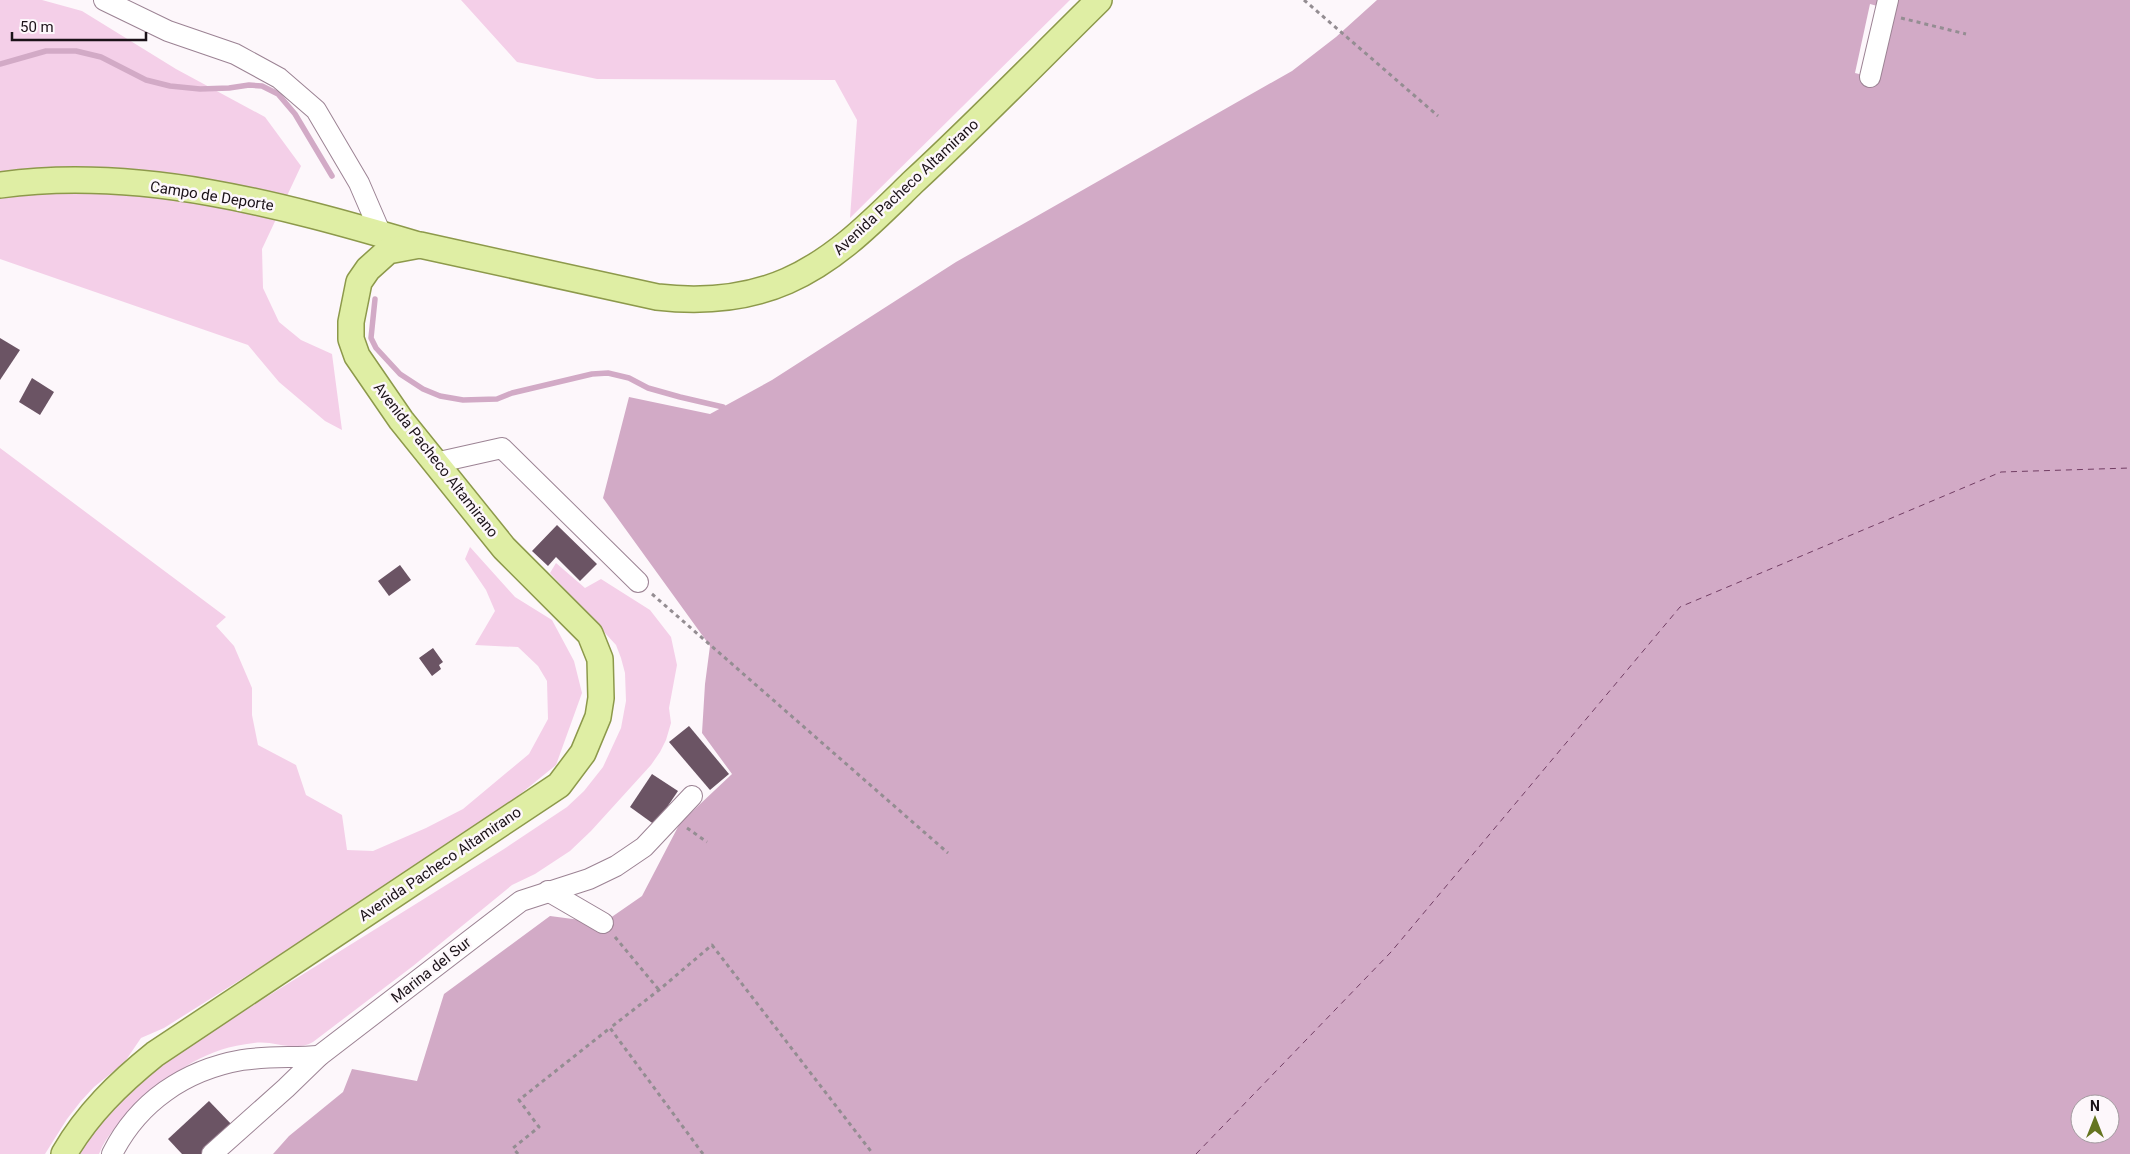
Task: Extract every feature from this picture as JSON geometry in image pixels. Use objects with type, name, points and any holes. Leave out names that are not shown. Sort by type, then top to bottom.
[{"type":"main road","name":"Avenida Pacheco Altamirano","points":[[64,1154],[83,1125],[114,1089],[155,1054],[559,785],[583,753],[598,717],[601,698],[600,659],[590,634],[504,548],[401,420],[358,356],[351,339],[350,330],[359,282],[368,269],[388,251],[420,245],[657,297],[701,300],[738,296],[766,289],[808,271],[846,246],[938,159],[1099,0]]},
{"type":"main road","name":"Campo de Deporte","points":[[0,185],[46,180],[71,180],[172,188],[276,206],[420,245]]},
{"type":"street","points":[[104,0],[168,30],[235,54],[279,78],[316,110],[359,183],[381,234]]},
{"type":"street","points":[[1870,77],[1886,7]]},
{"type":"street","points":[[435,462],[502,448],[638,582]]},
{"type":"street","name":"Marina del Sur","points":[[212,1154],[319,1056],[520,901],[589,879],[616,866],[644,847],[692,796]]},
{"type":"street","points":[[548,891],[603,923]]},
{"type":"street","points":[[112,1154],[119,1140],[142,1111],[170,1086],[203,1071],[242,1060],[319,1056]]},
{"type":"path","points":[[1304,0],[1438,116]]},
{"type":"path","points":[[1886,7],[1966,34]]},
{"type":"path","points":[[638,582],[948,853]]},
{"type":"path","points":[[680,823],[707,842]]},
{"type":"path","points":[[603,923],[659,990]]},
{"type":"path","points":[[518,1154],[513,1148],[539,1127],[519,1100],[659,990],[712,945],[873,1154]]},
{"type":"path","points":[[610,1028],[703,1154]]},
{"type":"shaded area","points":[[0,0],[42,0],[82,11],[176,69],[265,117],[301,166],[262,249],[263,288],[279,322],[301,340],[332,354],[342,430],[325,421],[279,382],[248,345],[0,259]]},
{"type":"shaded area","points":[[461,0],[1070,0],[850,218],[857,120],[835,80],[597,79],[517,62]]},
{"type":"shaded area","points":[[1377,0],[2130,0],[2130,1154],[273,1154],[289,1136],[343,1092],[352,1069],[417,1081],[444,994],[550,916],[603,923],[642,896],[680,823],[732,774],[702,733],[710,646],[603,498],[629,397],[710,414],[772,380],[956,262],[1292,71],[1336,37]]},
{"type":"shaded area","points":[[0,448],[226,617],[216,626],[234,646],[252,688],[252,715],[258,745],[296,765],[306,795],[342,815],[347,850],[373,851],[426,828],[463,809],[529,754],[548,719],[547,681],[538,666],[518,647],[475,645],[495,611],[486,590],[465,559],[470,547],[515,597],[552,620],[574,661],[582,693],[556,765],[470,835],[164,1028],[141,1038],[124,1063],[94,1087],[81,1101],[45,1154],[0,1154]]},
{"type":"shaded area","points":[[556,563],[585,588],[601,579],[650,610],[671,637],[677,665],[669,708],[671,723],[666,740],[651,765],[591,831],[570,851],[535,874],[512,885],[413,966],[313,1042],[298,1046],[254,1043],[206,1055],[167,1080],[123,1119],[102,1146],[99,1154],[77,1154],[118,1097],[172,1056],[504,849],[567,807],[584,791],[603,767],[621,728],[626,701],[625,673],[616,645],[550,573]]},
{"type":"pier","points":[[1870,4],[1896,11],[1879,79],[1855,73]]},
{"type":"building","points":[[0,338],[20,350],[0,380]]},
{"type":"building","points":[[32,378],[54,392],[40,415],[19,402]]},
{"type":"building","points":[[557,525],[597,564],[580,581],[556,557],[548,566],[532,551]]},
{"type":"building","points":[[400,565],[411,580],[389,596],[378,581]]},
{"type":"building","points":[[433,648],[443,662],[439,665],[441,669],[432,676],[419,658]]},
{"type":"building","points":[[689,726],[729,774],[710,790],[669,742]]},
{"type":"building","points":[[652,774],[678,791],[655,825],[630,807]]},
{"type":"building","points":[[209,1101],[233,1126],[203,1154],[182,1154],[168,1139]]},
{"type":"waterway","points":[[0,64],[46,51],[76,51],[101,57],[146,80],[170,86],[200,89],[249,85],[262,86],[278,94],[295,114],[332,176]]},
{"type":"waterway","points":[[375,299],[371,338],[376,348],[400,374],[423,389],[440,396],[463,400],[497,399],[512,393],[592,374],[608,373],[629,378],[648,388],[723,407]]},
{"type":"ferry route","points":[[1196,1154],[1391,952],[1680,607],[2001,472],[2130,468]]}]
